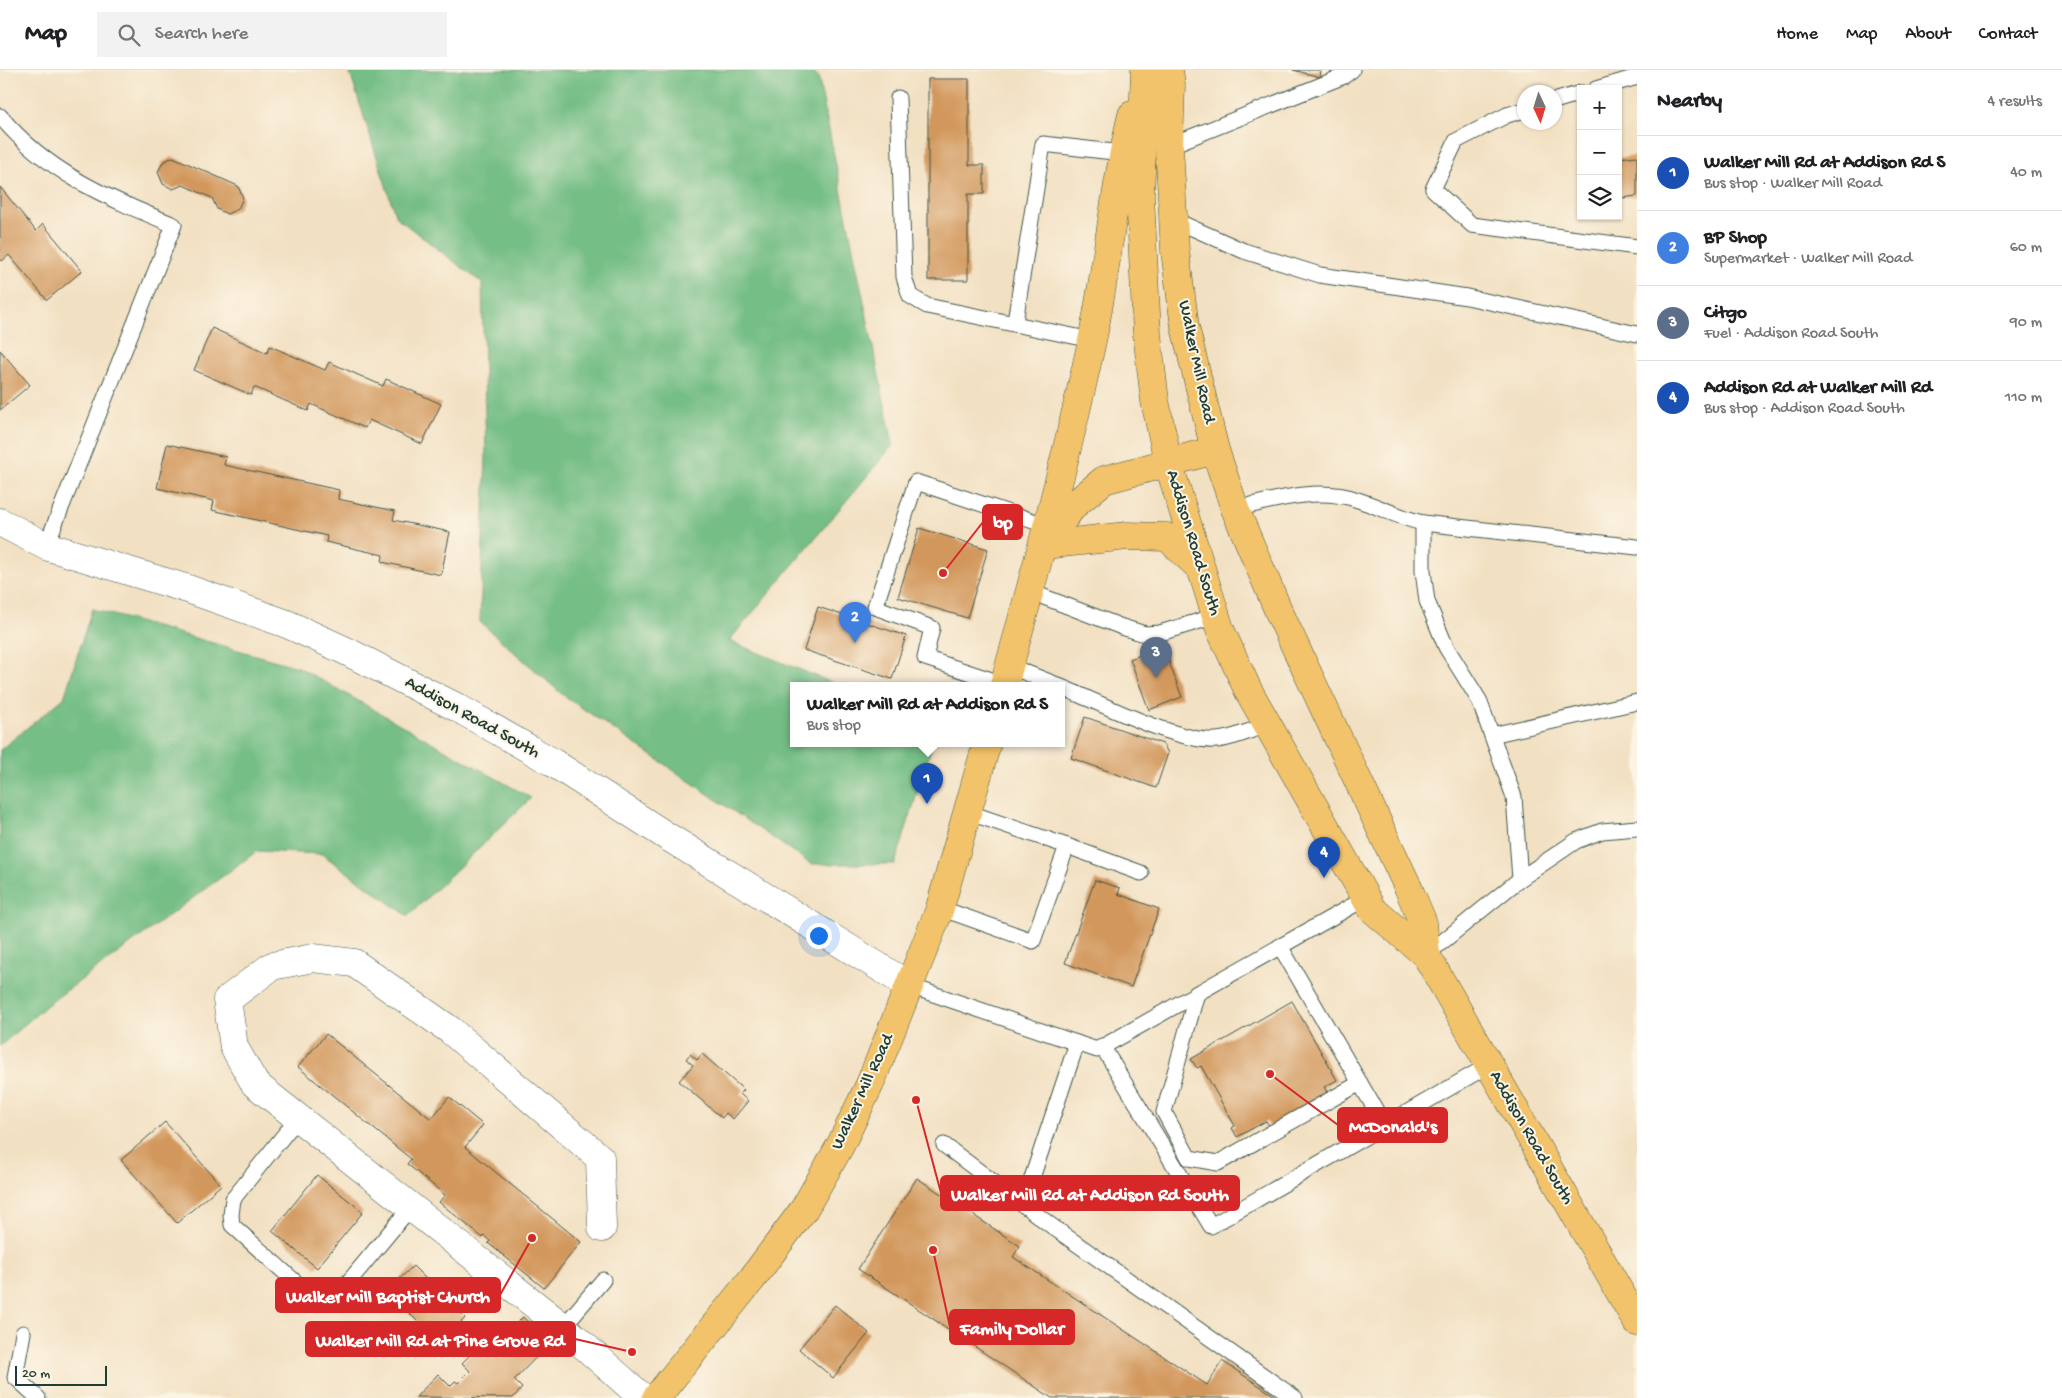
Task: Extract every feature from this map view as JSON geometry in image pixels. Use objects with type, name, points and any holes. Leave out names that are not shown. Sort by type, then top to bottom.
[{"type":"main road","points":[[1006,678],[1046,536],[1092,340],[1122,152],[1144,70]]},
{"type":"main road","name":"Addison Road South","points":[[1144,70],[1140,195],[1147,334],[1155,401],[1168,462],[1216,616],[1248,690],[1372,909],[1426,955],[1637,1322]]},
{"type":"main road","name":"Walker Mill Road","points":[[1169,70],[1171,85],[1169,146],[1172,219],[1186,327],[1215,450]]},
{"type":"main road","points":[[1046,536],[1074,505],[1104,480],[1215,450]]},
{"type":"main road","name":"Addison Road South","points":[[1215,450],[1235,509],[1334,732],[1423,922],[1426,955]]},
{"type":"main road","points":[[1046,536],[1166,537],[1200,568]]},
{"type":"main road","name":"Walker Mill Road","points":[[656,1398],[752,1279],[804,1209],[840,1146],[870,1084],[940,908],[986,747]]},
{"type":"street","name":"Addison Road South","points":[[0,522],[46,546],[188,589],[287,624],[353,654],[458,708],[552,762],[668,837],[910,986]]},
{"type":"street","points":[[602,1228],[600,1158],[450,1030],[354,963],[313,958],[272,966],[227,1000],[234,1047],[255,1084],[563,1327],[643,1398]]},
{"type":"lane","points":[[1169,146],[1344,76],[1352,70]]},
{"type":"lane","points":[[1610,85],[1637,77]]},
{"type":"lane","points":[[1562,99],[1577,94]]},
{"type":"lane","points":[[898,98],[904,278],[910,296],[927,306],[1015,322],[1092,340]]},
{"type":"lane","points":[[1517,112],[1507,115],[1456,142],[1432,189],[1472,226],[1637,247]]},
{"type":"lane","points":[[0,116],[18,136],[70,176],[99,194],[174,225],[46,546]]},
{"type":"lane","points":[[1015,322],[1043,144],[1122,152]]},
{"type":"lane","points":[[1172,219],[1244,251],[1320,275],[1467,298],[1637,334]]},
{"type":"lane","points":[[1035,682],[1006,678],[925,658],[932,628],[875,607],[916,482],[1046,536]]},
{"type":"lane","points":[[1235,509],[1293,495],[1320,494],[1356,499],[1402,518],[1424,523],[1637,547]]},
{"type":"lane","points":[[1424,523],[1423,571],[1427,601],[1446,647],[1479,700],[1514,797],[1520,879]]},
{"type":"lane","points":[[1031,592],[1122,628],[1145,634],[1160,632],[1216,616]]},
{"type":"lane","points":[[1065,689],[1198,740],[1217,740],[1267,725]]},
{"type":"lane","points":[[1492,735],[1637,702]]},
{"type":"lane","points":[[967,812],[1141,873]]},
{"type":"lane","points":[[1426,955],[1520,879],[1576,841],[1602,831],[1637,828]]},
{"type":"lane","points":[[940,908],[1033,941],[1067,846]]},
{"type":"lane","points":[[910,986],[1097,1050],[1366,898]]},
{"type":"lane","points":[[1280,946],[1385,1126]]},
{"type":"lane","points":[[1197,993],[1164,1112],[1189,1158],[1218,1163],[1360,1083]]},
{"type":"lane","points":[[1023,1205],[1077,1043]]},
{"type":"lane","points":[[1102,1046],[1212,1226],[1489,1066]]},
{"type":"lane","points":[[297,1119],[233,1199],[231,1215],[232,1225],[312,1297],[327,1300],[341,1291],[410,1208]]},
{"type":"lane","points":[[944,1145],[1023,1205],[1211,1341],[1295,1398]]},
{"type":"lane","points":[[563,1327],[603,1280]]},
{"type":"lane","points":[[23,1334],[15,1377],[38,1398]]},
{"type":"green space","points":[[349,70],[810,70],[818,76],[893,445],[729,641],[831,682],[790,682],[790,747],[932,747],[895,864],[811,864],[563,695],[480,622],[486,456],[482,283],[396,217]]},
{"type":"green space","points":[[92,609],[298,667],[531,798],[408,916],[322,854],[257,851],[47,1005],[0,1046],[0,750],[64,698]]},
{"type":"building","points":[[1293,70],[1321,70],[1320,77]]},
{"type":"building","points":[[928,79],[969,79],[969,165],[984,165],[984,194],[968,194],[968,280],[928,280]]},
{"type":"building","points":[[1637,156],[1637,196],[1622,198],[1622,158]]},
{"type":"building","points":[[173,157],[238,186],[243,198],[238,209],[227,214],[217,209],[212,198],[183,185],[173,189],[163,184],[158,172],[163,162]]},
{"type":"building","points":[[0,187],[36,231],[43,224],[82,271],[47,300],[9,255],[2,261],[0,258]]},
{"type":"building","points":[[212,328],[267,353],[270,346],[325,370],[329,362],[383,386],[386,379],[441,404],[422,444],[369,420],[365,428],[311,404],[308,411],[254,387],[251,395],[194,370]]},
{"type":"building","points":[[0,350],[30,385],[0,410]]},
{"type":"building","points":[[167,444],[226,457],[224,465],[339,490],[338,499],[395,511],[393,520],[450,532],[441,575],[382,562],[383,555],[326,542],[327,536],[212,510],[214,501],[157,488]]},
{"type":"building","points":[[919,528],[988,549],[967,618],[898,597]]},
{"type":"building","points":[[818,607],[906,636],[892,679],[804,650]]},
{"type":"building","points":[[1163,646],[1182,697],[1149,710],[1130,659]]},
{"type":"building","points":[[1085,717],[1163,744],[1168,753],[1156,788],[1071,758]]},
{"type":"building","points":[[1095,880],[1120,888],[1118,894],[1159,909],[1131,987],[1065,963]]},
{"type":"building","points":[[1292,1001],[1337,1080],[1324,1087],[1328,1094],[1270,1127],[1266,1121],[1237,1137],[1232,1128],[1235,1126],[1201,1066],[1197,1068],[1191,1059]]},
{"type":"building","points":[[326,1034],[431,1119],[449,1097],[483,1125],[465,1147],[581,1242],[544,1288],[488,1243],[490,1241],[484,1236],[483,1238],[439,1202],[445,1195],[407,1164],[411,1159],[298,1067]]},
{"type":"building","points":[[690,1054],[697,1060],[702,1054],[744,1090],[740,1094],[748,1101],[733,1119],[726,1113],[722,1118],[679,1081],[693,1065],[686,1059]]},
{"type":"building","points":[[165,1122],[221,1185],[177,1223],[121,1160]]},
{"type":"building","points":[[317,1175],[363,1212],[317,1268],[272,1231]]},
{"type":"building","points":[[917,1178],[1020,1246],[1013,1257],[1207,1385],[1222,1361],[1278,1398],[1052,1398],[858,1269]]},
{"type":"building","points":[[413,1266],[465,1318],[440,1344],[387,1291]]},
{"type":"building","points":[[835,1305],[869,1333],[833,1378],[799,1349]]},
{"type":"building","points":[[523,1317],[550,1343],[514,1380],[522,1388],[513,1398],[416,1397],[438,1374],[450,1386],[455,1381],[458,1383],[470,1371],[462,1363],[477,1348],[486,1355]]},
{"type":"place","name":"bp","points":[[943,573]]},
{"type":"place","name":"BP Shop","points":[[855,643]]},
{"type":"place","name":"Citgo","points":[[1156,678]]},
{"type":"place","name":"Walker Mill Rd at Addison Rd S","points":[[927,804]]},
{"type":"place","name":"Addison Rd at Walker Mill Rd","points":[[1324,878]]},
{"type":"place","name":"McDonald's","points":[[1270,1074]]},
{"type":"place","name":"Walker Mill Rd at Addison Rd South","points":[[916,1100]]},
{"type":"place","name":"Walker Mill Baptist Church","points":[[532,1238]]},
{"type":"place","name":"Family Dollar","points":[[933,1250]]},
{"type":"place","name":"Walker Mill Rd at Pine Grove Rd","points":[[632,1352]]}]
